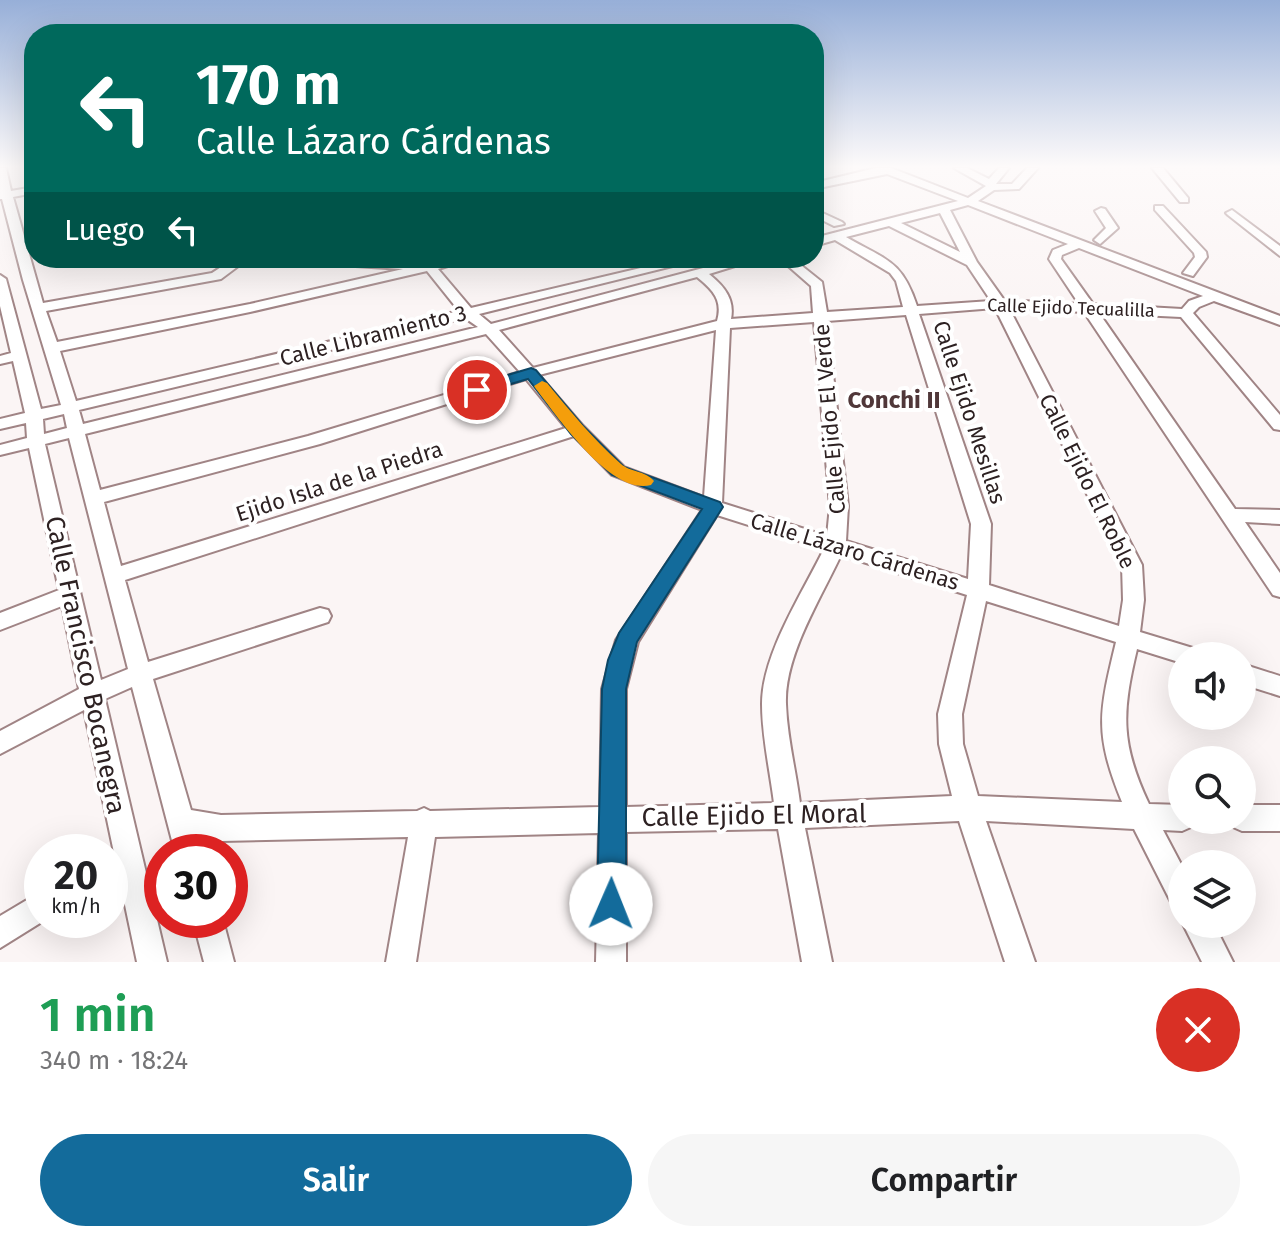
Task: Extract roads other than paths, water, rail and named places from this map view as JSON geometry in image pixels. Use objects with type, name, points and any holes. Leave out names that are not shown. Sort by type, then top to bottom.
[{"type":"street","name":"Calle Francisco Bocanegra","points":[[8,213],[24,264]]},
{"type":"street","points":[[824,237],[837,230],[905,213]]},
{"type":"street","points":[[824,230],[890,222],[916,213]]},
{"type":"street","name":"Calle Ejido El Roble","points":[[952,213],[971,262],[1000,304],[1132,565],[1134,592],[1129,637],[1112,708],[1113,727],[1121,762],[1142,818],[1168,867]]},
{"type":"street","points":[[1020,213],[1079,244],[1280,321]]},
{"type":"street","points":[[1032,213],[1278,307]]},
{"type":"street","points":[[1100,240],[1112,228],[1102,213]]},
{"type":"street","points":[[1164,213],[1200,252],[1201,257],[1189,273]]},
{"type":"street","points":[[1232,213],[1280,252]]},
{"type":"street","name":"Calle Ejido Mesillas","points":[[824,220],[894,270],[902,280],[938,399],[981,524],[978,590],[950,714],[951,744],[968,808],[1020,962]]},
{"type":"street","name":"Calle Ejido El Roble","points":[[890,222],[971,262]]},
{"type":"street","points":[[1079,244],[1057,253],[1055,259],[1280,589]]},
{"type":"street","name":"Calle Francisco Bocanegra","points":[[25,268],[71,407],[139,674],[184,834]]},
{"type":"street","points":[[40,308],[216,276],[228,268]]},
{"type":"street","points":[[51,348],[425,268]]},
{"type":"street","name":"Calle Lázaro Cárdenas","points":[[431,268],[468,313],[497,335],[577,430],[618,471],[713,507],[1168,650]]},
{"type":"street","name":"Calle Libramiento 3","points":[[0,424],[667,268]]},
{"type":"street","name":"Calle Libramiento 3","points":[[0,450],[487,328],[674,268]]},
{"type":"street","points":[[611,962],[614,689],[619,660],[627,640],[713,507],[726,315],[723,291],[699,268]]},
{"type":"street","name":"Calle Ejido El Verde","points":[[797,268],[817,285],[839,506],[836,545],[783,656],[774,705],[789,816],[817,962]]},
{"type":"street","name":"Calle Francisco Bocanegra","points":[[1,284],[4,314],[20,355],[34,415],[36,441],[72,593],[114,834]]},
{"type":"street","points":[[1214,296],[1194,304],[1185,313],[1280,425]]},
{"type":"street","name":"Calle Ejido Tecualilla","points":[[95,498],[314,440],[531,373],[723,324],[1000,304],[1185,313]]},
{"type":"street","points":[[0,360],[20,355]]},
{"type":"street","name":"Ejido Isla de la Piedra","points":[[115,576],[577,430]]},
{"type":"street","points":[[1229,515],[1280,517]]},
{"type":"street","points":[[0,622],[72,593]]},
{"type":"street","points":[[0,743],[91,694],[139,674],[320,616]]},
{"type":"street","points":[[1256,678],[1280,686]]},
{"type":"street","name":"Calle Ejido El Moral","points":[[181,822],[221,828],[424,821],[789,816],[968,808],[1168,818]]},
{"type":"street","points":[[1256,818],[1280,818]]},
{"type":"street","points":[[401,962],[424,821]]},
{"type":"street","name":"Calle Francisco Bocanegra","points":[[128,888],[152,962]]},
{"type":"street","points":[[0,933],[24,917]]},
{"type":"street","points":[[213,938],[219,962]]},
{"type":"street","points":[[1205,938],[1218,962]]},
{"type":"district","name":"Conchi II","points":[[894,400]]}]
